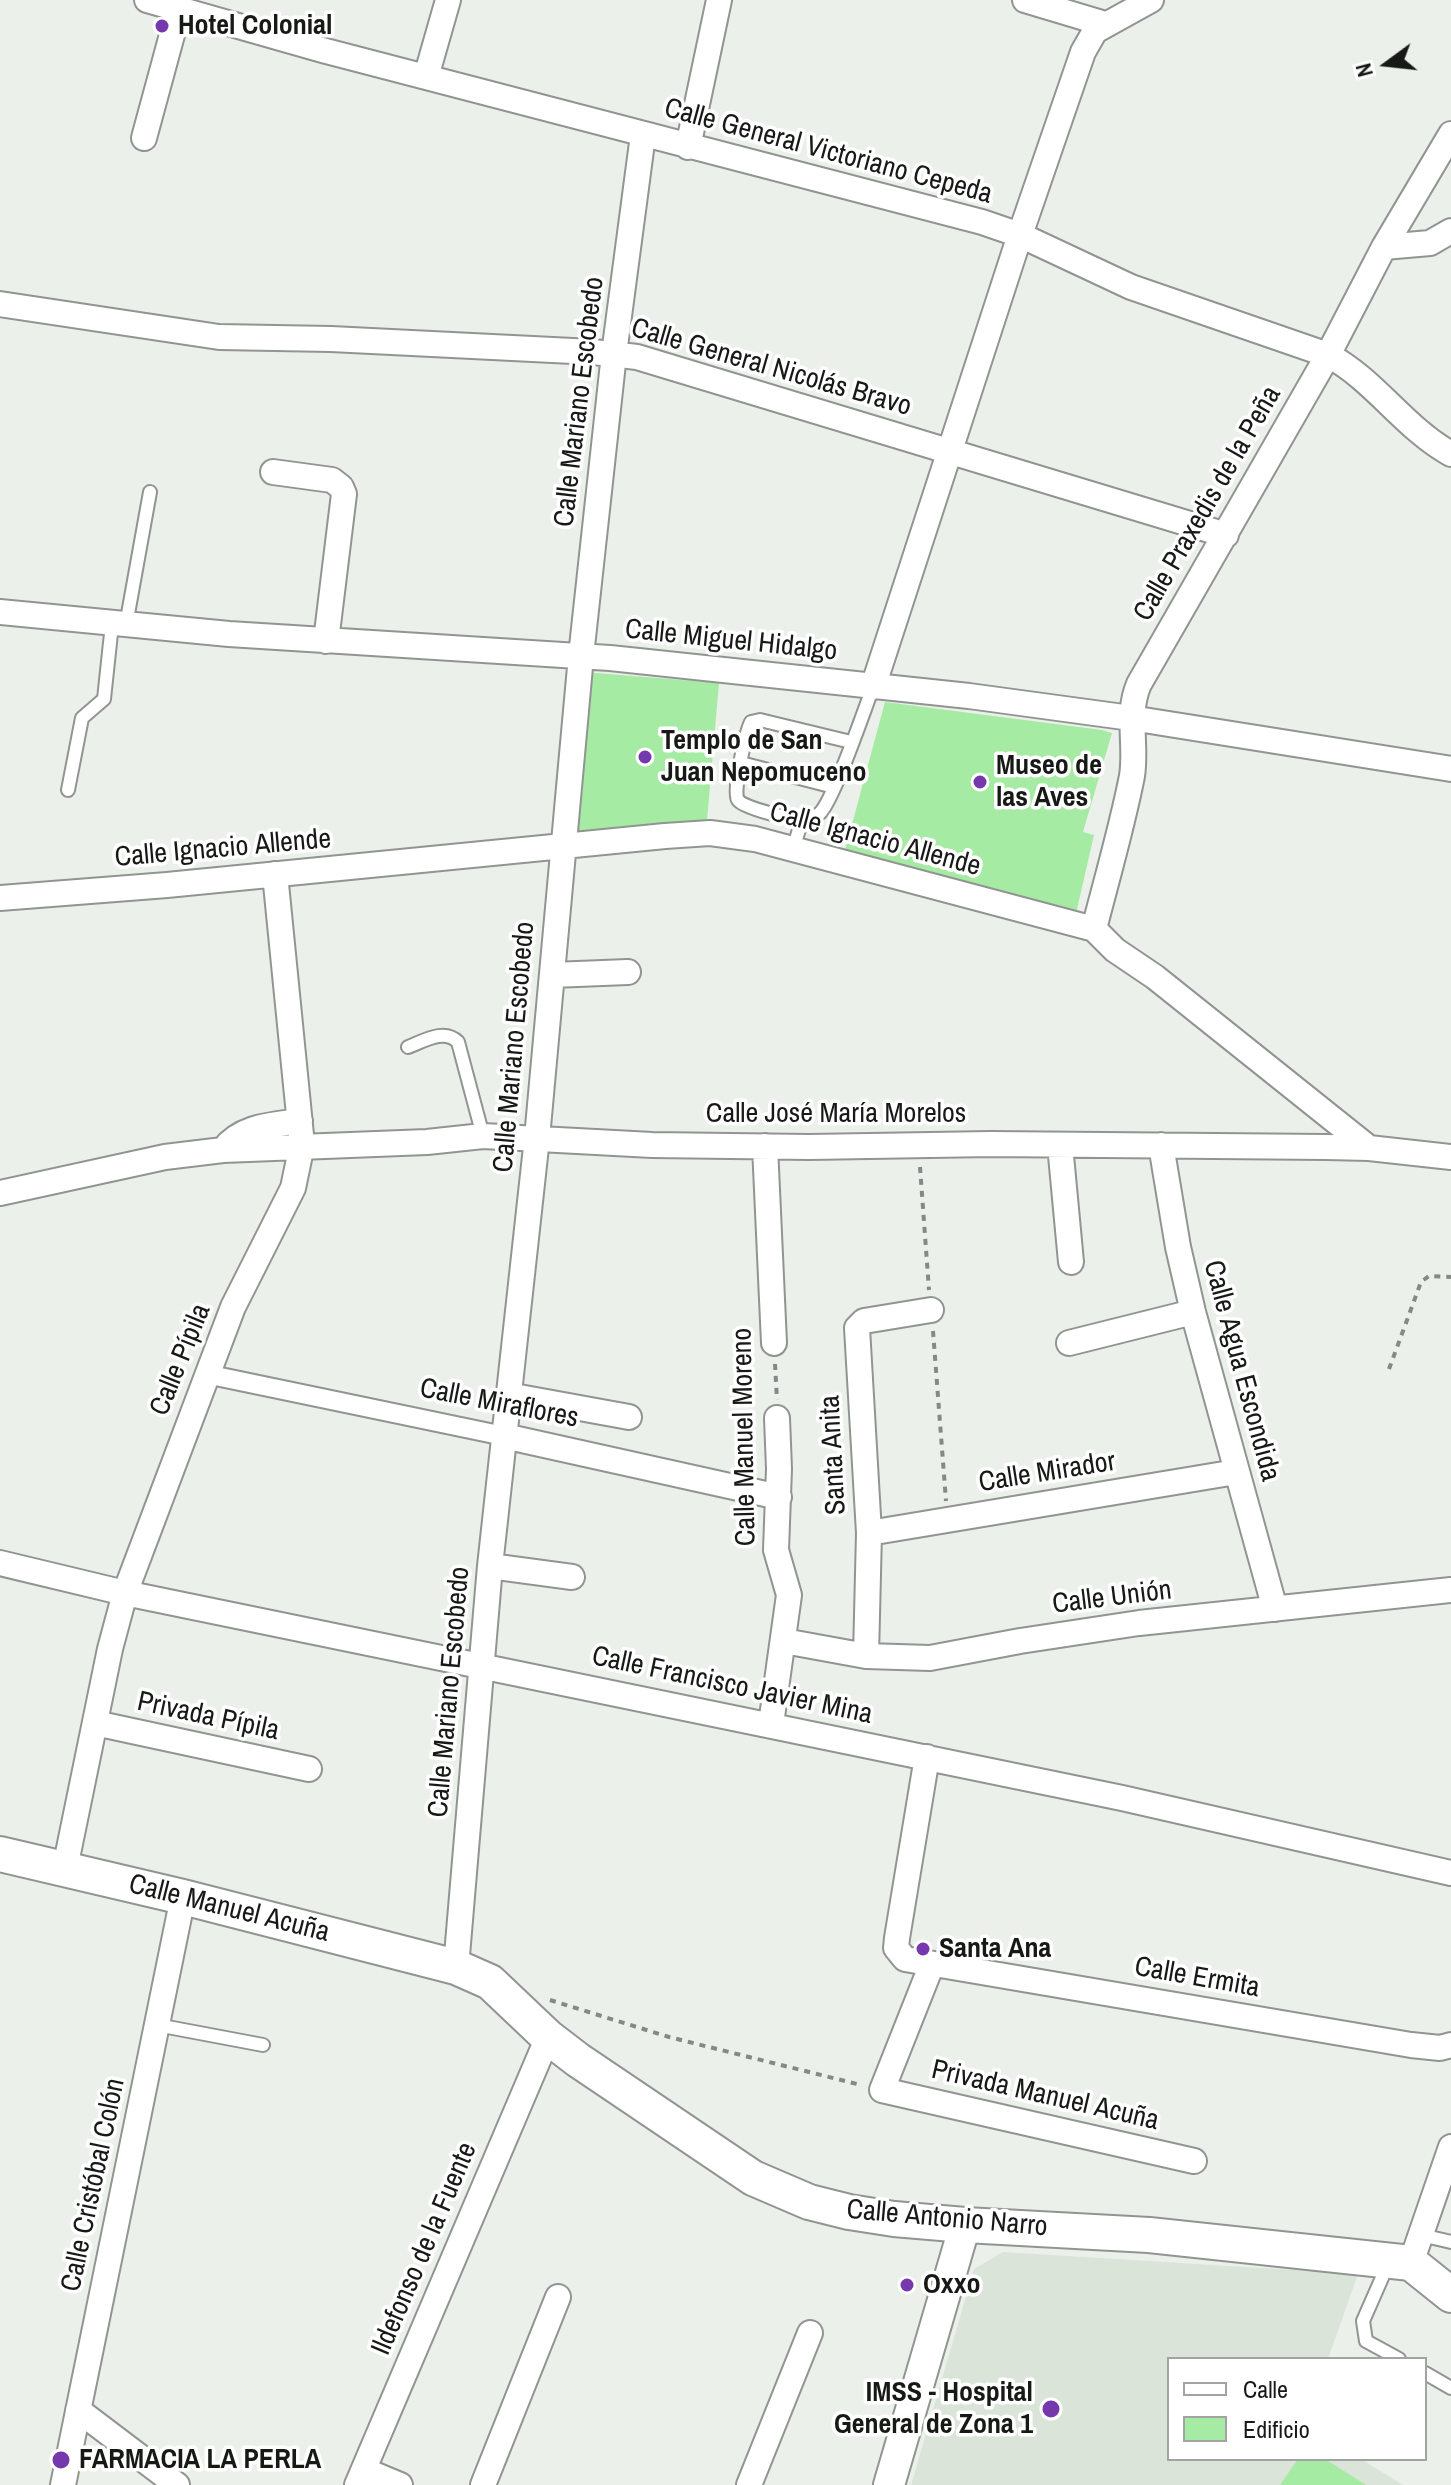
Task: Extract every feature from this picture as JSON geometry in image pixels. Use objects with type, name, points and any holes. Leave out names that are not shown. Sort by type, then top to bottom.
[{"type":"main road","name":"Calle Manuel Acuña","points":[[0,1854],[456,1967]]},
{"type":"main road","name":"Calle Antonio Narro","points":[[456,1967],[490,1982],[548,2037],[753,2178],[809,2202],[849,2212],[965,2225],[1407,2253]]},
{"type":"main road","points":[[1407,2253],[1451,2295]]},
{"type":"street","name":"Calle General Victoriano Cepeda","points":[[147,0],[688,147],[947,212],[1020,235],[1131,287],[1328,355],[1349,366],[1425,438],[1451,454]]},
{"type":"street","points":[[426,77],[448,0]]},
{"type":"street","points":[[688,147],[719,0]]},
{"type":"street","points":[[1025,0],[1105,24]]},
{"type":"street","points":[[873,687],[1083,52],[1088,40],[1105,24],[1151,0]]},
{"type":"street","points":[[144,138],[179,9]]},
{"type":"street","name":"Calle Praxedis de la Peña","points":[[1094,929],[1132,777],[1135,745],[1131,718],[1139,684],[1328,355],[1384,247],[1451,134]]},
{"type":"street","name":"Calle Mariano Escobedo","points":[[456,1967],[490,1566],[537,1138],[581,656],[614,354],[643,135]]},
{"type":"street","points":[[1384,247],[1430,243],[1451,231]]},
{"type":"street","name":"Calle General Nicolás Bravo","points":[[0,304],[219,337],[331,339],[637,357],[1226,535]]},
{"type":"street","points":[[273,472],[332,480],[344,494],[326,641]]},
{"type":"street","name":"Calle Miguel Hidalgo","points":[[0,612],[326,641],[581,656],[982,698],[1131,718],[1451,769]]},
{"type":"street","name":"Calle Ignacio Allende","points":[[0,898],[710,833],[755,839],[1094,929],[1115,950],[1155,977],[1369,1148]]},
{"type":"street","name":"Calle Pípila","points":[[65,1868],[125,1593],[233,1307],[293,1188],[301,1133],[275,874]]},
{"type":"street","points":[[552,975],[628,972]]},
{"type":"street","name":"Calle José María Morelos","points":[[0,1193],[165,1157],[223,1150],[233,1137],[258,1127],[427,1142],[483,1136],[652,1145],[1369,1148],[1451,1157]]},
{"type":"street","points":[[1060,1145],[1071,1262]]},
{"type":"street","name":"Calle Agua Escondida","points":[[1161,1145],[1178,1247],[1193,1312],[1275,1609]]},
{"type":"street","name":"Calle Manuel Moreno","points":[[765,1146],[774,1343]]},
{"type":"street","name":"Santa Anita","points":[[866,1656],[869,1533],[857,1328],[864,1321],[931,1310]]},
{"type":"street","points":[[1069,1343],[1193,1312]]},
{"type":"street","name":"Calle Miraflores","points":[[206,1374],[672,1471],[779,1497]]},
{"type":"street","points":[[508,1395],[629,1417]]},
{"type":"street","name":"Calle Manuel Moreno","points":[[771,1724],[789,1595],[776,1550],[779,1497],[777,1418]]},
{"type":"street","name":"Calle Mirador","points":[[869,1533],[1236,1472]]},
{"type":"street","name":"Calle Francisco Javier Mina","points":[[0,1563],[125,1593],[1122,1798],[1451,1873]]},
{"type":"street","points":[[490,1566],[572,1577]]},
{"type":"street","name":"Calle Unión","points":[[784,1641],[866,1656],[930,1658],[1084,1630],[1451,1590]]},
{"type":"street","name":"Privada Pípila","points":[[95,1723],[309,1769]]},
{"type":"street","name":"Calle Ermita","points":[[927,1757],[896,1948],[905,1959],[1425,2047],[1451,2045]]},
{"type":"street","name":"Calle Cristóbal Colón","points":[[63,2485],[183,1897]]},
{"type":"street","points":[[882,2090],[932,1964]]},
{"type":"street","name":"Ildefonso de la Fuente","points":[[360,2478],[548,2037]]},
{"type":"street","name":"Privada Manuel Acuña","points":[[882,2090],[1194,2161]]},
{"type":"street","points":[[1407,2253],[1451,2147]]},
{"type":"street","points":[[889,2485],[965,2225]]},
{"type":"street","points":[[483,2485],[558,2297]]},
{"type":"street","points":[[749,2485],[810,2333]]},
{"type":"street","points":[[78,2410],[177,2485]]},
{"type":"street","points":[[360,2478],[400,2485]]},
{"type":"lane","points":[[68,790],[82,718],[104,699],[150,492]]},
{"type":"lane","points":[[851,742],[755,720],[748,726],[735,795],[742,804],[802,820],[816,816],[822,811],[834,787],[873,687]]},
{"type":"lane","points":[[741,763],[834,787]]},
{"type":"lane","points":[[793,849],[802,820]]},
{"type":"lane","points":[[408,1047],[440,1036],[454,1037],[458,1042],[483,1136]]},
{"type":"lane","points":[[157,2025],[263,2045]]},
{"type":"lane","points":[[1395,2357],[1366,2341],[1363,2321],[1407,2253],[1451,2242]]},
{"type":"lane","points":[[1427,2374],[1451,2388]]},
{"type":"path","points":[[1389,1369],[1421,1282],[1429,1276],[1451,1277]]},
{"type":"path","name":"Calle Manuel Moreno","points":[[774,1343],[777,1418]]},
{"type":"path","points":[[547,1999],[669,2037],[882,2090]]},
{"type":"shaded area","name":"IMSS - Hospital General de Zona 1","points":[[1003,2252],[1358,2274],[1329,2357],[1167,2357],[1167,2461],[1364,2461],[1403,2485],[911,2485],[974,2269]]},
{"type":"building","name":"Templo de San Juan Nepomuceno","points":[[584,672],[719,683],[706,832],[571,850]]},
{"type":"building","name":"Museo de las Aves","points":[[885,702],[1112,733],[1083,832],[1094,835],[1072,931],[841,865]]},
{"type":"building","points":[[1297,2461],[1328,2461],[1366,2485],[1280,2485]]},
{"type":"place","name":"Hotel Colonial","points":[[162,26]]},
{"type":"place","name":"Templo de San Juan Nepomuceno","points":[[645,757]]},
{"type":"place","name":"Museo de las Aves","points":[[980,782]]},
{"type":"place","name":"Santa Ana","points":[[923,1949]]},
{"type":"place","name":"Oxxo","points":[[907,2285]]},
{"type":"place","name":"IMSS - Hospital General de Zona 1","points":[[1051,2409]]},
{"type":"place","name":"FARMACIA LA PERLA","points":[[61,2460]]}]
